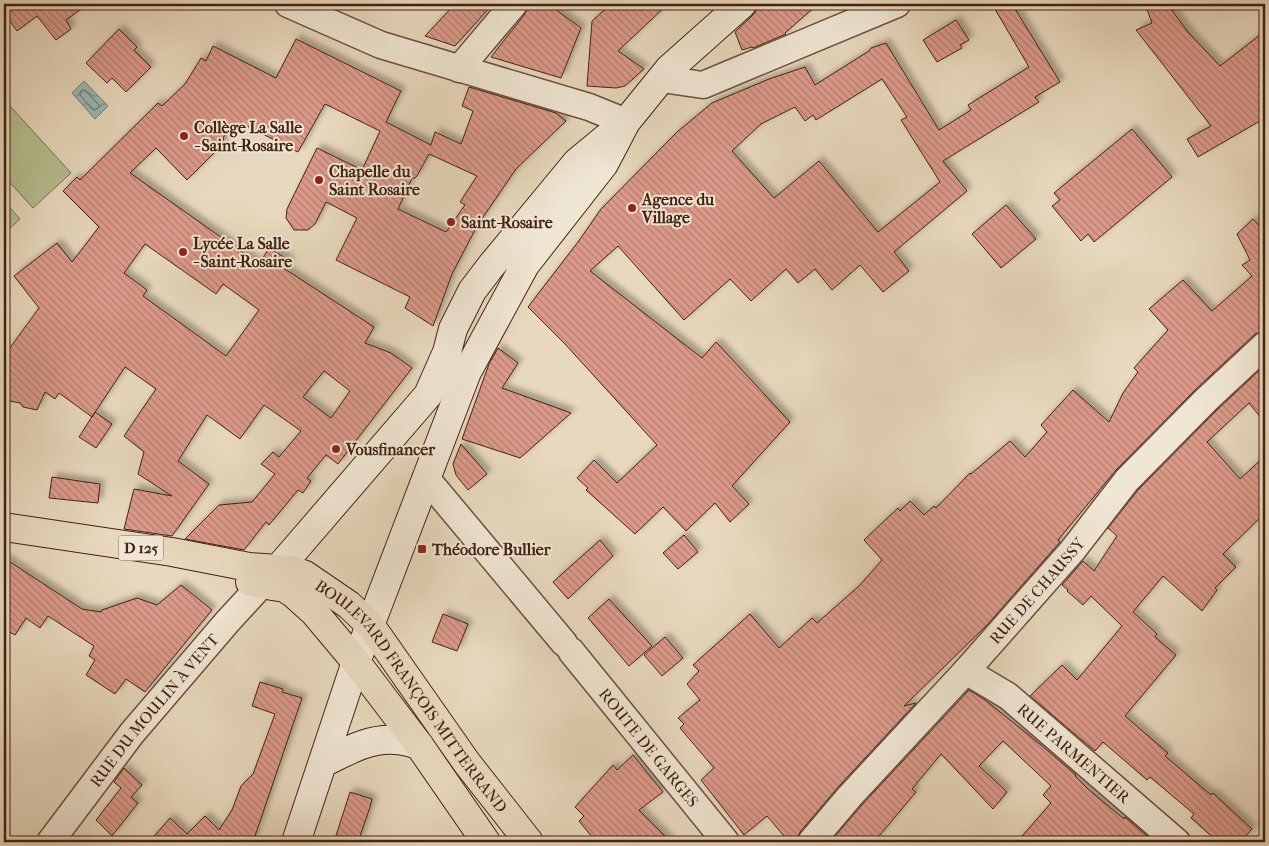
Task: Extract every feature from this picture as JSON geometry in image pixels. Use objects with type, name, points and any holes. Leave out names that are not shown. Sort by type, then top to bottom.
[{"type":"main road","points":[[271,580],[428,395],[447,352],[452,329],[472,291],[486,272],[577,162],[626,122],[669,69],[742,4]]},
{"type":"main road","points":[[296,842],[356,662],[467,372],[525,265],[604,164],[626,122]]},
{"type":"main road","name":"D 125","points":[[4,527],[172,552],[250,567],[271,580]]},
{"type":"main road","name":"D 125","points":[[4,542],[46,552],[271,580]]},
{"type":"main road","name":"BOULEVARD FRANÇOIS MITTERRAND","points":[[271,580],[291,570],[306,575],[349,605],[371,626],[466,762],[529,842]]},
{"type":"main road","name":"BOULEVARD FRANÇOIS MITTERRAND","points":[[271,580],[294,594],[308,606],[356,662],[419,744],[486,842]]},
{"type":"main road","points":[[323,763],[364,743],[378,740],[395,740],[419,744]]},
{"type":"street","points":[[288,4],[381,45],[590,107],[626,122]]},
{"type":"street","points":[[459,69],[514,4]]},
{"type":"street","points":[[662,79],[703,86],[897,4]]},
{"type":"street","name":"RUE DE CHAUSSY","points":[[811,842],[850,796],[966,671],[1072,550],[1127,480],[1206,400],[1265,345]]},
{"type":"street","name":"ROUTE DE GARGES","points":[[426,478],[568,647],[726,842]]},
{"type":"street","name":"RUE DU MOULIN À VENT","points":[[50,842],[132,733],[228,621],[271,580]]},
{"type":"street","name":"RUE PARMENTIER","points":[[966,671],[1008,696],[1177,842]]},
{"type":"green space","points":[[11,107],[71,173],[33,208],[4,176],[4,114]]},
{"type":"green space","points":[[4,201],[20,219],[4,234]]},
{"type":"water","points":[[84,81],[108,106],[95,119],[72,93]]},
{"type":"building","points":[[4,4],[88,4],[66,20],[71,29],[56,40],[37,16],[17,31],[4,13]]},
{"type":"building","points":[[455,4],[493,4],[455,46],[425,36]]},
{"type":"building","points":[[529,4],[548,4],[581,28],[561,78],[491,57],[525,14]]},
{"type":"building","points":[[611,4],[668,4],[618,51],[644,69],[625,86],[616,88],[587,86],[592,21]]},
{"type":"building","points":[[757,4],[818,4],[786,34],[753,48],[742,50],[735,32],[753,15],[757,9]]},
{"type":"building","points":[[992,4],[1012,4],[1060,82],[1035,97],[1039,102],[943,161],[967,191],[894,252],[909,271],[883,292],[860,265],[832,290],[815,269],[798,283],[786,269],[751,301],[730,279],[684,320],[618,246],[590,271],[702,358],[716,342],[790,422],[732,486],[749,504],[730,522],[715,503],[686,531],[663,507],[635,534],[586,490],[588,488],[577,478],[594,460],[617,483],[657,445],[565,344],[528,307],[601,209],[677,132],[712,103],[769,79],[805,67],[815,85],[871,48],[886,43],[939,130],[971,110],[968,105],[1029,67]],"holes":[[[882,79],[907,117],[901,120],[940,182],[878,232],[819,161],[774,198],[732,151],[761,124],[795,107],[805,121],[813,115],[816,120]]]},
{"type":"building","points":[[1145,4],[1167,4],[1188,32],[1220,66],[1265,31],[1265,118],[1198,157],[1187,139],[1211,126],[1136,30],[1152,23]]},
{"type":"building","points":[[956,20],[969,40],[960,45],[962,48],[937,62],[923,40]]},
{"type":"building","points":[[119,29],[137,47],[134,50],[151,67],[126,92],[112,78],[107,83],[86,63]]},
{"type":"building","points":[[296,39],[401,91],[386,122],[431,145],[435,132],[461,144],[473,111],[462,106],[469,87],[556,113],[566,121],[516,169],[477,226],[452,274],[433,326],[405,308],[410,297],[336,260],[357,218],[326,202],[315,224],[308,230],[294,230],[286,218],[287,209],[317,148],[362,170],[380,131],[325,104],[298,152],[241,123],[224,136],[222,145],[187,180],[156,148],[130,173],[259,264],[269,248],[290,261],[285,269],[374,327],[365,343],[391,353],[412,368],[338,464],[326,455],[307,478],[311,481],[303,493],[298,490],[269,525],[266,522],[244,550],[185,539],[219,505],[252,502],[275,474],[261,464],[273,452],[279,457],[301,431],[264,405],[240,439],[207,415],[178,461],[209,484],[172,536],[124,529],[134,489],[172,496],[138,474],[144,452],[124,436],[156,389],[125,367],[92,417],[59,393],[55,399],[45,392],[37,410],[23,407],[20,403],[4,400],[4,356],[39,308],[14,276],[57,243],[72,262],[99,227],[63,191],[77,177],[80,180],[158,103],[162,106],[185,84],[201,58],[206,61],[213,46],[276,78]],"holes":[[[429,154],[477,176],[460,202],[465,205],[446,232],[398,209],[412,178],[417,176]],[[145,244],[216,294],[223,284],[259,310],[226,356],[143,296],[147,290],[124,273]],[[324,371],[350,391],[331,418],[303,397]]]},
{"type":"building","points":[[1132,129],[1172,177],[1094,242],[1088,234],[1081,241],[1052,206],[1060,200],[1054,193]]},
{"type":"building","points":[[1006,205],[1036,239],[1001,268],[972,234]]},
{"type":"building","points":[[1253,219],[1265,232],[1265,330],[1255,334],[1196,389],[1116,470],[1058,540],[1060,542],[987,625],[904,706],[916,703],[839,786],[800,832],[796,842],[789,842],[767,816],[744,835],[701,780],[714,768],[680,728],[684,724],[678,718],[700,700],[687,684],[699,671],[693,665],[750,614],[779,648],[812,618],[817,623],[859,586],[882,560],[864,540],[898,508],[900,511],[910,501],[924,515],[934,506],[936,508],[970,473],[1010,441],[1025,457],[1047,432],[1041,425],[1073,390],[1109,422],[1123,393],[1138,372],[1134,368],[1168,330],[1149,309],[1183,280],[1212,311],[1252,276],[1242,265],[1250,260],[1237,234]]},
{"type":"building","points":[[498,348],[518,363],[502,388],[571,413],[520,458],[462,439],[489,364]]},
{"type":"building","points":[[1265,365],[1265,423],[1249,403],[1207,442],[1240,479],[1265,456],[1265,513],[1223,554],[1236,567],[1215,588],[1217,590],[1202,611],[1163,576],[1133,612],[1157,634],[1155,637],[1176,655],[1125,716],[1168,753],[1165,756],[1211,795],[1213,793],[1252,829],[1240,842],[1218,842],[1191,818],[1194,814],[1150,777],[1147,780],[1103,742],[1095,751],[1030,696],[1062,665],[1077,680],[1122,626],[1091,596],[1083,605],[1062,585],[1083,561],[1094,571],[1117,536],[1108,528],[1138,490],[1216,411]]},
{"type":"building","points":[[95,412],[112,424],[96,448],[79,437]]},
{"type":"building","points":[[461,444],[487,474],[468,490],[456,475],[453,464]]},
{"type":"building","points":[[52,477],[100,484],[98,503],[49,498]]},
{"type":"building","points":[[684,535],[698,552],[678,569],[663,553]]},
{"type":"building","points":[[600,540],[613,556],[568,599],[553,582]]},
{"type":"building","points":[[4,558],[82,609],[101,612],[102,610],[137,598],[157,605],[181,585],[212,610],[145,692],[126,679],[115,694],[86,675],[95,660],[89,656],[94,646],[48,616],[40,628],[26,618],[15,635],[4,629]]},
{"type":"building","points":[[609,599],[652,646],[629,666],[588,618]]},
{"type":"building","points":[[443,614],[468,624],[457,651],[432,642]]},
{"type":"building","points":[[665,637],[683,658],[662,676],[644,655]]},
{"type":"building","points":[[260,682],[283,689],[282,692],[302,698],[253,842],[149,842],[170,818],[187,834],[205,816],[219,830],[232,810],[241,786],[253,774],[275,714],[252,706]]},
{"type":"building","points":[[969,690],[985,700],[1041,745],[1076,775],[1088,789],[1154,842],[1017,842],[1051,803],[1043,795],[1051,786],[1003,741],[979,766],[1007,792],[993,809],[941,754],[912,789],[916,792],[874,842],[830,842]]},
{"type":"building","points":[[633,755],[663,792],[639,810],[671,842],[596,842],[579,821],[584,816],[575,807],[613,765],[617,770]]},
{"type":"building","points":[[124,768],[142,785],[131,797],[138,803],[112,836],[96,820],[121,788],[114,782]]},
{"type":"building","points":[[350,792],[372,799],[370,807],[358,842],[334,842]]},
{"type":"place","name":"Collège La Salle - Saint-Rosaire","points":[[184,136]]},
{"type":"place","name":"Chapelle du Saint Rosaire","points":[[319,180]]},
{"type":"place","name":"Agence du Village","points":[[632,208]]},
{"type":"place","name":"Saint-Rosaire","points":[[451,222]]},
{"type":"place","name":"Lycée La Salle - Saint-Rosaire","points":[[183,252]]},
{"type":"place","name":"Vousfinancer","points":[[336,449]]},
{"type":"place","name":"Théodore Bullier","points":[[422,549]]}]
